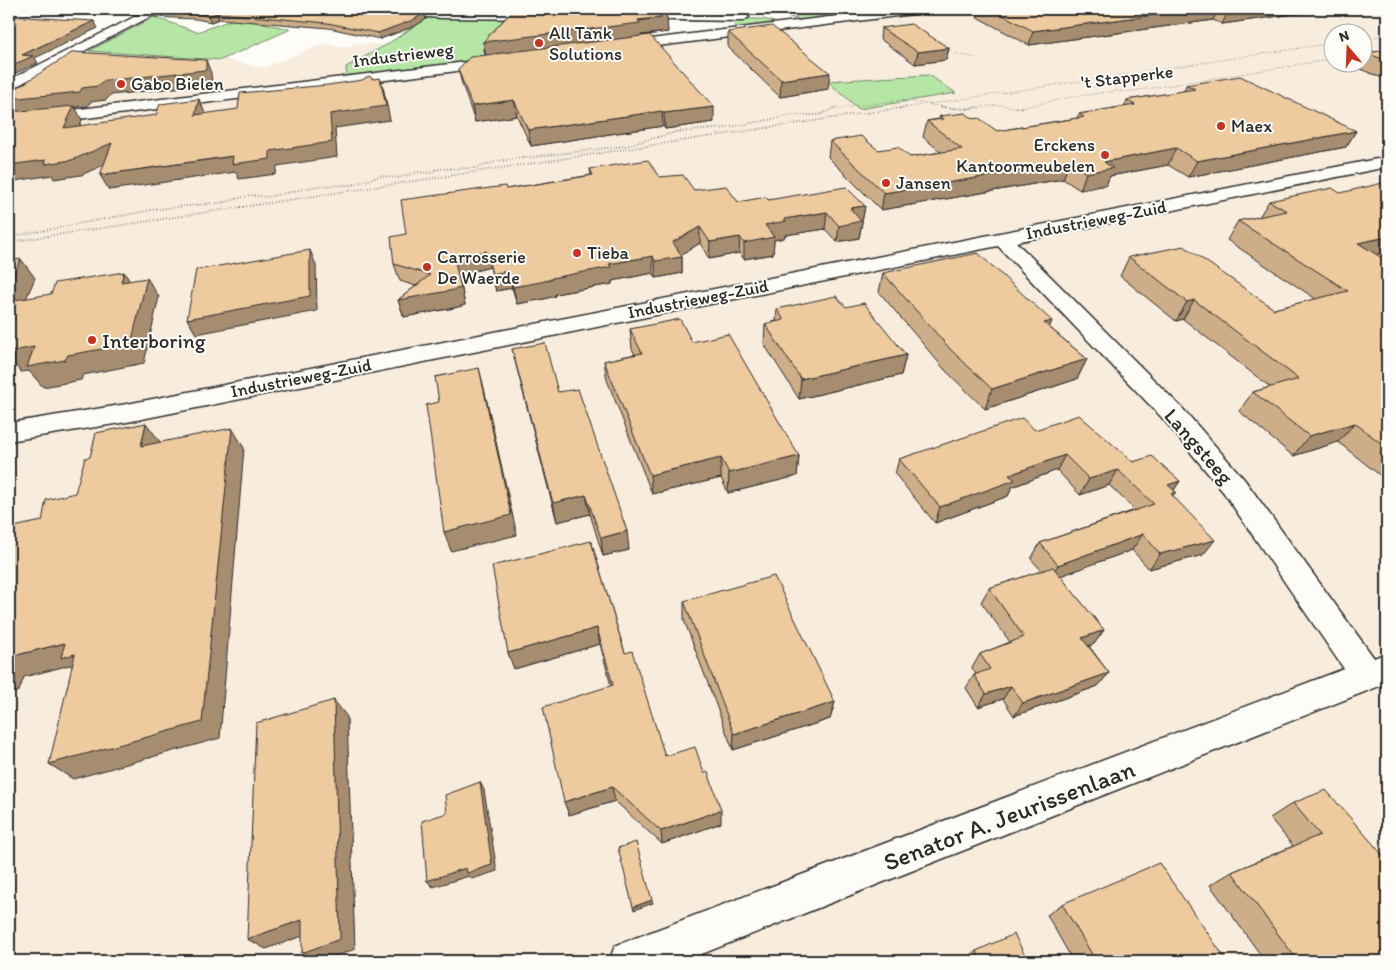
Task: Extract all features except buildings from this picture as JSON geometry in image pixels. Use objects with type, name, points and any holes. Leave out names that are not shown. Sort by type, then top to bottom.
[{"type":"street","points":[[9,86],[160,9]]},
{"type":"street","points":[[367,9],[442,14],[558,15]]},
{"type":"street","points":[[606,48],[921,9]]},
{"type":"street","points":[[615,16],[766,17],[774,15]]},
{"type":"street","name":"Industrieweg","points":[[9,121],[39,119],[517,59]]},
{"type":"street","name":"Industrieweg-Zuid","points":[[9,432],[136,411],[1387,162]]},
{"type":"street","name":"Langsteeg","points":[[1002,239],[1174,415],[1234,486],[1378,672]]},
{"type":"street","name":"Senator A. Jeurissenlaan","points":[[630,961],[1378,672]]},
{"type":"path","points":[[1374,37],[1387,35]]},
{"type":"path","points":[[9,242],[1324,44]]},
{"type":"path","points":[[948,49],[977,58]]},
{"type":"path","name":"'t Stapperke","points":[[9,237],[157,210],[226,202],[250,195],[267,197],[317,186],[352,185],[380,176],[398,178],[418,172],[430,173],[438,169],[476,168],[498,161],[625,146],[638,140],[670,135],[676,132],[725,128],[771,118],[794,115],[819,116],[838,107],[901,100],[944,108],[964,109],[999,105],[1020,108],[1070,97],[1115,91],[1133,91],[1324,61]]},
{"type":"shaded area","points":[[945,9],[1387,9],[1387,961],[9,961],[9,125],[92,118]]},
{"type":"shaded area","points":[[324,43],[345,48],[356,43],[386,45],[346,67],[347,78],[9,117],[9,93],[89,51],[225,59],[263,68]]},
{"type":"green space","points":[[670,9],[765,9],[768,14],[668,15]]},
{"type":"green space","points":[[777,9],[900,9],[802,20],[787,17]]},
{"type":"green space","points":[[430,16],[515,17],[475,61],[347,78],[346,67],[386,45]]},
{"type":"green space","points":[[154,17],[197,32],[237,18],[291,29],[221,60],[89,51]]},
{"type":"green space","points":[[627,18],[763,19],[774,22],[774,24],[737,29],[732,22],[626,20]]},
{"type":"green space","points":[[929,75],[956,93],[859,109],[827,81]]},
{"type":"place","name":"All Tank Solutions","points":[[539,43]]},
{"type":"place","name":"Gabo Bielen","points":[[121,84]]},
{"type":"place","name":"Maex","points":[[1221,126]]},
{"type":"place","name":"Erckens Kantoormeubelen","points":[[1105,155]]},
{"type":"place","name":"Jansen","points":[[886,183]]},
{"type":"place","name":"Tieba","points":[[577,253]]},
{"type":"place","name":"Carrosserie De Waerde","points":[[427,267]]},
{"type":"place","name":"Interboring","points":[[92,340]]}]
